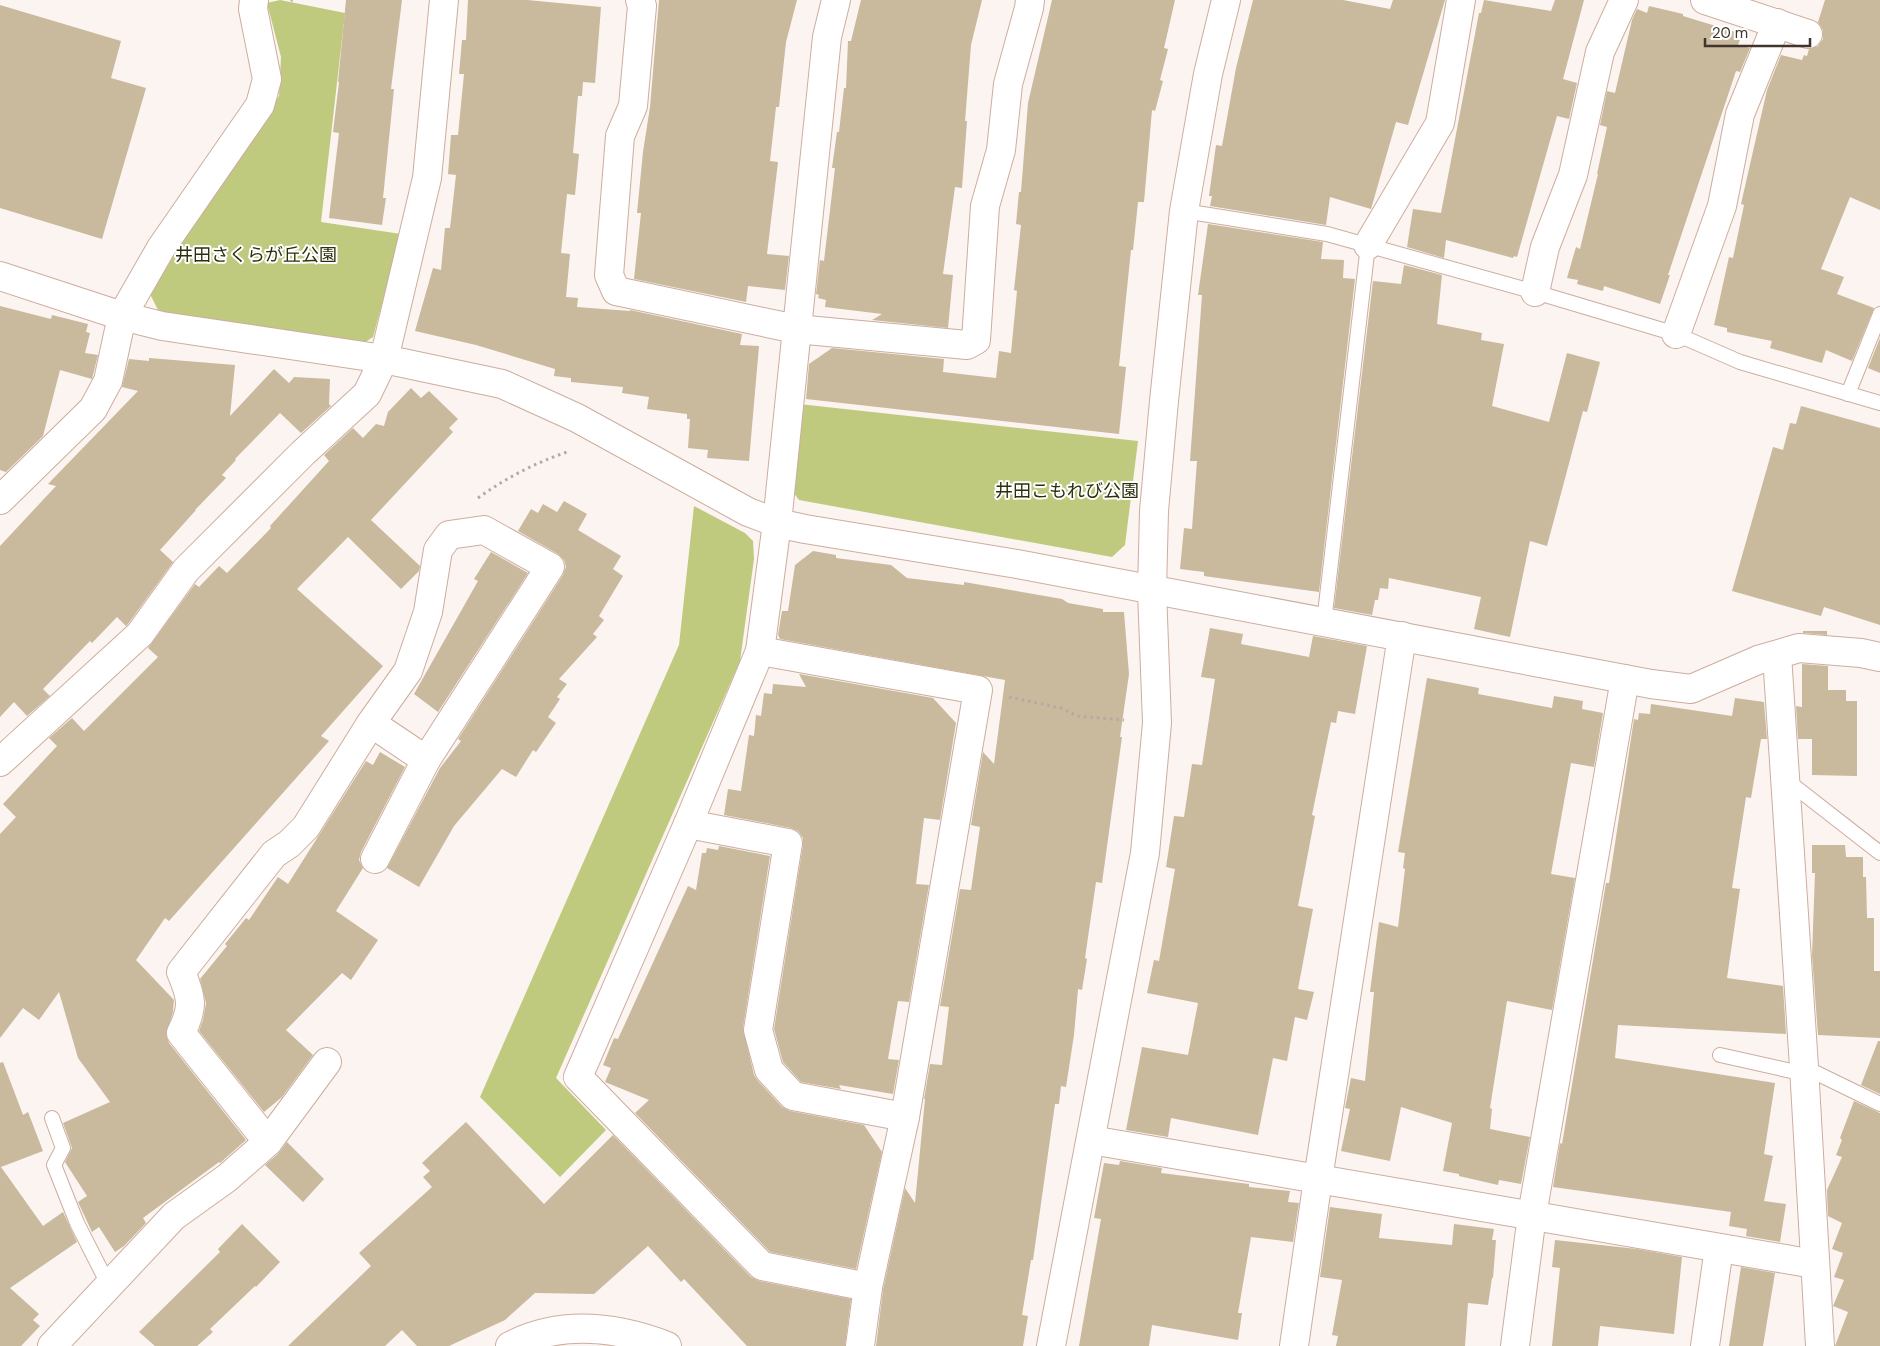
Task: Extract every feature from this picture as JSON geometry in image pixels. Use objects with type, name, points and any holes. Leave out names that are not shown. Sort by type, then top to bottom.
[{"type":"street","points":[[0,500],[93,409],[108,382],[122,316],[161,248],[260,105],[267,79],[253,9],[254,0]]},
{"type":"street","points":[[0,762],[140,634],[186,570],[302,453],[367,394],[384,359],[426,178],[444,0]]},
{"type":"street","points":[[640,0],[642,6],[633,106],[620,136],[609,275],[616,291],[796,329],[967,345],[976,340],[986,206],[1002,150],[1008,84],[1030,0]]},
{"type":"street","points":[[836,0],[827,37],[777,523],[760,651],[688,824],[578,1077],[762,1266],[868,1287]]},
{"type":"street","points":[[1051,1346],[1145,853],[1157,723],[1152,591],[1154,510],[1184,211],[1208,74],[1226,0]]},
{"type":"street","points":[[1368,245],[1440,123],[1461,0]]},
{"type":"street","points":[[1535,292],[1544,248],[1573,174],[1600,52],[1624,0]]},
{"type":"street","points":[[1705,0],[1808,34]]},
{"type":"street","points":[[1676,334],[1722,206],[1740,114],[1777,23]]},
{"type":"street","points":[[0,276],[122,316],[162,326],[384,359],[502,384],[577,418],[748,512],[777,523],[806,529],[1017,564],[1625,679],[1691,689],[1758,660],[1799,648],[1880,656]]},
{"type":"street","points":[[268,1142],[181,1033],[190,1016],[189,992],[181,972],[274,854],[289,844],[306,827],[371,723],[408,671],[428,612],[438,550],[448,535],[484,530],[550,567],[426,760],[375,859]]},
{"type":"street","points":[[1294,1346],[1402,636]]},
{"type":"street","points":[[760,651],[978,690],[905,1117],[868,1287],[860,1346]]},
{"type":"street","points":[[1777,655],[1805,1070],[1814,1264],[1820,1346]]},
{"type":"street","points":[[1515,1346],[1532,1216],[1625,679]]},
{"type":"street","points":[[371,723],[426,760]]},
{"type":"street","points":[[688,824],[788,843],[758,1030],[769,1070],[793,1096],[905,1117]]},
{"type":"street","points":[[52,1346],[174,1216],[227,1178],[268,1142],[327,1062]]},
{"type":"street","points":[[1091,1140],[1814,1264]]},
{"type":"street","points":[[1705,1346],[1719,1248]]},
{"type":"street","points":[[510,1346],[524,1339],[557,1329],[591,1328],[622,1332],[667,1346]]},
{"type":"lane","points":[[1184,211],[1327,234],[1368,245],[1676,334],[1740,362],[1880,403]]},
{"type":"lane","points":[[1324,622],[1368,245]]},
{"type":"lane","points":[[1848,394],[1880,314]]},
{"type":"lane","points":[[1784,779],[1880,853]]},
{"type":"lane","points":[[1720,1055],[1805,1070],[1880,1104]]},
{"type":"lane","points":[[52,1118],[63,1148],[54,1165],[76,1223],[109,1286]]},
{"type":"path","points":[[448,535],[474,501],[496,485],[552,457],[589,444],[598,430]]},
{"type":"path","points":[[978,690],[1061,708],[1077,716],[1157,723]]},
{"type":"green space","name":"井田さくらが丘公園","points":[[280,0],[345,13],[321,222],[401,234],[373,337],[358,347],[159,312],[148,290],[168,253],[279,96],[281,57],[267,3]]},
{"type":"green space","name":"井田こもれび公園","points":[[799,404],[1138,441],[1125,545],[1112,557],[799,500],[790,488]]},
{"type":"green space","points":[[694,506],[745,533],[753,541],[754,559],[740,661],[556,1078],[606,1130],[560,1177],[480,1097],[679,645]]},
{"type":"building","points":[[346,0],[402,0],[391,89],[394,89],[383,198],[386,198],[382,225],[329,218],[339,133],[333,132]]},
{"type":"building","points":[[468,0],[527,0],[601,7],[595,83],[583,82],[582,96],[578,96],[573,153],[579,154],[575,195],[567,194],[561,253],[570,254],[566,297],[578,298],[577,307],[630,310],[742,334],[740,345],[759,346],[749,461],[707,458],[708,450],[688,448],[690,419],[687,419],[687,414],[647,409],[649,397],[622,393],[623,387],[571,382],[571,378],[554,376],[555,369],[476,345],[415,331],[433,268],[441,270],[445,228],[450,228],[456,175],[448,174],[451,135],[458,135],[464,74],[459,74],[462,40],[466,40]]},
{"type":"building","points":[[659,0],[797,0],[786,42],[779,107],[776,107],[770,161],[778,162],[767,254],[789,256],[785,290],[748,286],[746,302],[634,279],[641,213],[637,213],[650,107]]},
{"type":"building","points":[[861,0],[982,0],[971,45],[962,188],[955,187],[943,274],[953,275],[948,328],[872,320],[882,314],[825,307],[826,300],[818,298],[819,295],[816,294],[820,260],[824,261],[835,168],[832,168],[837,132],[839,132],[844,88],[846,88],[848,41],[851,41]]},
{"type":"building","points":[[1052,0],[1175,0],[1164,48],[1168,49],[1160,80],[1163,81],[1155,111],[1152,110],[1144,202],[1138,202],[1133,250],[1131,250],[1119,366],[1126,367],[1119,434],[806,399],[809,364],[832,348],[944,359],[943,372],[996,378],[999,351],[1011,353],[1017,291],[1014,290],[1021,225],[1016,224],[1019,192],[1021,192],[1028,103]]},
{"type":"building","points":[[1253,0],[1343,0],[1390,9],[1393,0],[1445,0],[1408,125],[1396,122],[1371,209],[1330,197],[1326,225],[1210,206],[1212,196],[1209,196],[1216,145],[1222,146],[1236,68]]},
{"type":"building","points":[[1484,0],[1551,11],[1555,0],[1584,0],[1563,79],[1577,83],[1569,119],[1557,116],[1517,257],[1514,256],[1513,258],[1446,240],[1444,258],[1407,247],[1413,209],[1441,213],[1479,13],[1481,13]]},
{"type":"building","points":[[1825,0],[1880,0],[1880,210],[1850,197],[1821,269],[1844,277],[1837,294],[1874,308],[1852,361],[1826,350],[1822,363],[1770,348],[1772,341],[1727,332],[1727,328],[1714,325],[1729,257],[1733,258],[1744,205],[1741,204],[1767,90],[1781,55],[1802,60],[1804,55],[1807,56],[1809,49],[1818,46],[1823,39],[1823,30],[1818,22]]},
{"type":"building","points":[[0,5],[121,41],[111,78],[146,88],[102,239],[0,208]]},
{"type":"building","points":[[1649,6],[1683,14],[1683,16],[1742,34],[1738,45],[1750,48],[1740,72],[1736,71],[1660,304],[1604,286],[1603,291],[1577,284],[1578,280],[1567,278],[1576,247],[1580,249],[1598,174],[1607,127],[1600,125],[1607,91],[1615,93],[1632,20],[1637,9],[1647,13]]},
{"type":"building","points":[[1208,224],[1323,242],[1321,259],[1344,260],[1343,278],[1355,279],[1319,592],[1204,576],[1204,572],[1180,569],[1184,528],[1192,529],[1197,461],[1190,461],[1202,295],[1198,295]]},
{"type":"building","points":[[1404,265],[1442,275],[1437,324],[1482,333],[1481,340],[1504,344],[1492,406],[1549,422],[1567,353],[1600,362],[1587,412],[1583,411],[1547,546],[1530,541],[1510,637],[1474,629],[1481,597],[1389,578],[1388,589],[1380,588],[1372,615],[1334,608],[1373,281],[1401,284]]},
{"type":"building","points":[[0,306],[51,319],[52,315],[88,324],[86,332],[90,333],[85,353],[98,355],[92,379],[60,370],[43,436],[6,472],[0,470]]},
{"type":"building","points":[[1880,338],[1880,373],[1868,368]]},
{"type":"building","points":[[149,358],[235,365],[230,416],[274,369],[289,383],[294,377],[330,379],[329,404],[331,406],[301,433],[280,413],[235,459],[222,475],[226,478],[160,550],[173,562],[128,624],[126,626],[117,617],[92,643],[90,641],[43,689],[50,696],[27,716],[14,702],[0,717],[0,546],[56,486],[48,484],[138,391],[122,387],[129,359],[149,361]]},
{"type":"building","points":[[411,388],[421,398],[429,391],[458,419],[449,428],[453,432],[371,520],[420,566],[419,571],[401,589],[348,537],[297,589],[383,666],[321,736],[329,741],[169,921],[165,918],[136,960],[174,1000],[173,1012],[166,1034],[169,1043],[246,1140],[220,1163],[143,1218],[146,1223],[124,1246],[115,1252],[99,1227],[92,1232],[78,1202],[87,1196],[65,1162],[72,1148],[63,1123],[110,1102],[78,1058],[59,992],[39,1020],[23,1008],[0,1038],[0,834],[16,817],[3,804],[57,746],[49,738],[72,718],[84,731],[158,657],[148,648],[195,584],[199,587],[219,566],[227,573],[271,528],[270,526],[329,461],[324,455],[353,428],[363,438],[376,424],[384,426],[388,412]]},
{"type":"building","points":[[1801,406],[1880,428],[1880,625],[1824,607],[1821,616],[1732,591],[1773,447],[1783,450],[1790,423],[1796,424]]},
{"type":"building","points":[[564,501],[587,514],[578,530],[621,556],[613,569],[623,576],[599,616],[604,620],[593,634],[597,637],[559,679],[567,684],[557,697],[560,699],[548,717],[556,723],[536,752],[533,750],[516,777],[502,769],[454,826],[419,887],[387,868],[440,768],[461,741],[458,739],[563,575],[566,567],[564,560],[558,554],[518,531],[531,509],[538,513],[543,504],[557,512]]},
{"type":"building","points":[[813,551],[836,555],[836,558],[891,565],[907,578],[964,585],[964,582],[1062,599],[1068,603],[1103,609],[1103,612],[1124,612],[1129,674],[1102,883],[1096,882],[1082,990],[1078,989],[1074,1035],[1066,1087],[1061,1086],[1059,1104],[1055,1104],[1033,1260],[1031,1260],[1022,1315],[1028,1316],[1023,1346],[876,1346],[883,1290],[905,1188],[915,1203],[924,1099],[930,1064],[942,1065],[949,1007],[940,1006],[960,889],[971,890],[980,827],[971,825],[983,752],[994,764],[1005,680],[780,639],[778,635],[782,611],[788,611],[795,565]]},
{"type":"building","points":[[491,552],[528,573],[438,712],[414,694],[478,581],[474,579]]},
{"type":"building","points":[[1210,628],[1243,634],[1241,644],[1309,657],[1313,636],[1367,646],[1355,714],[1338,711],[1336,723],[1331,722],[1312,815],[1315,816],[1298,906],[1313,909],[1298,989],[1314,992],[1307,1020],[1295,1017],[1287,1061],[1273,1058],[1258,1135],[1171,1118],[1168,1137],[1126,1130],[1142,1047],[1188,1055],[1198,1003],[1147,993],[1154,960],[1159,961],[1175,869],[1166,867],[1174,816],[1184,817],[1192,764],[1202,765],[1215,679],[1201,677]]},
{"type":"building","points":[[1803,631],[1827,631],[1827,635],[1803,633]]},
{"type":"building","points":[[1802,664],[1828,666],[1828,690],[1846,690],[1846,701],[1857,701],[1857,776],[1812,775],[1812,739],[1798,739],[1796,706],[1802,707]]},
{"type":"building","points":[[799,674],[933,698],[956,723],[940,820],[924,818],[916,884],[929,885],[909,1002],[898,1001],[888,1059],[899,1060],[893,1094],[839,1085],[841,1089],[801,1082],[783,1062],[774,1029],[803,838],[798,831],[791,828],[724,815],[728,789],[741,791],[749,735],[754,736],[756,715],[761,716],[764,693],[772,694],[773,684],[806,687]]},
{"type":"building","points":[[1427,678],[1479,688],[1478,694],[1552,708],[1554,696],[1583,701],[1582,709],[1603,713],[1594,767],[1571,763],[1551,874],[1575,878],[1552,1010],[1507,1001],[1490,1108],[1492,1109],[1490,1129],[1530,1137],[1521,1184],[1499,1180],[1498,1185],[1443,1171],[1452,1123],[1401,1107],[1390,1161],[1341,1151],[1350,1109],[1345,1108],[1351,1078],[1365,1081],[1374,992],[1370,992],[1379,922],[1398,927],[1405,869],[1403,868],[1405,853],[1398,852]]},
{"type":"building","points":[[1735,698],[1764,702],[1767,739],[1761,739],[1751,798],[1746,797],[1732,888],[1740,889],[1727,978],[1783,986],[1786,1034],[1618,1025],[1615,1058],[1775,1083],[1764,1154],[1773,1156],[1764,1201],[1786,1204],[1780,1242],[1746,1236],[1747,1229],[1729,1226],[1731,1212],[1553,1187],[1606,883],[1609,883],[1634,719],[1638,720],[1639,713],[1650,714],[1651,704],[1732,716]]},
{"type":"building","points":[[380,752],[405,767],[361,852],[359,860],[363,868],[336,911],[378,940],[351,980],[342,973],[286,1030],[313,1055],[282,1097],[264,1112],[199,1031],[206,1003],[200,979],[227,946],[225,944],[246,918],[249,920],[278,877],[288,884],[366,761],[373,765]]},
{"type":"building","points":[[1812,845],[1845,845],[1846,857],[1863,857],[1863,877],[1866,877],[1867,918],[1874,918],[1874,971],[1880,971],[1880,1038],[1818,1035],[1812,955],[1815,873],[1812,873]]},
{"type":"building","points":[[719,846],[770,856],[743,1028],[754,1075],[782,1107],[790,1111],[864,1125],[882,1152],[856,1269],[770,1252],[635,1113],[649,1100],[605,1082],[611,1068],[603,1065],[614,1038],[618,1039],[688,886],[696,890],[702,853],[706,853],[707,848],[718,850]]},
{"type":"building","points":[[1878,1041],[1880,1041],[1880,1094],[1861,1085]]},
{"type":"building","points":[[3,1062],[23,1115],[28,1112],[43,1151],[1,1167],[43,1226],[63,1212],[77,1242],[10,1288],[39,1314],[33,1320],[40,1326],[21,1346],[0,1346],[0,1063]]},
{"type":"building","points":[[1854,1101],[1880,1113],[1880,1346],[1835,1346],[1848,1312],[1833,1306],[1844,1280],[1834,1277],[1843,1253],[1832,1249],[1842,1223],[1828,1216],[1827,1190],[1842,1157],[1836,1155],[1842,1140],[1840,1138]]},
{"type":"building","points":[[466,1122],[544,1204],[613,1135],[751,1277],[759,1281],[851,1299],[845,1346],[747,1346],[684,1279],[681,1282],[648,1246],[594,1294],[535,1293],[505,1320],[449,1346],[417,1346],[402,1330],[385,1346],[288,1346],[371,1266],[359,1253],[432,1187],[423,1177],[430,1171],[422,1163]]},
{"type":"building","points":[[287,1142],[324,1179],[303,1202],[265,1165],[278,1154]]},
{"type":"building","points":[[1120,1161],[1162,1168],[1161,1173],[1249,1184],[1249,1187],[1290,1191],[1288,1202],[1299,1203],[1293,1242],[1251,1237],[1238,1313],[1242,1313],[1238,1340],[1152,1325],[1149,1346],[1079,1346],[1101,1219],[1094,1218],[1104,1163],[1119,1165]]},
{"type":"building","points":[[1330,1207],[1382,1214],[1379,1238],[1452,1245],[1454,1224],[1494,1229],[1492,1240],[1496,1240],[1493,1278],[1488,1305],[1468,1303],[1465,1346],[1336,1346],[1338,1336],[1332,1335],[1342,1280],[1320,1277]]},
{"type":"building","points":[[242,1224],[280,1262],[210,1329],[213,1332],[197,1346],[155,1346],[139,1332],[220,1252],[218,1249]]},
{"type":"building","points":[[1555,1240],[1637,1249],[1682,1257],[1674,1334],[1600,1326],[1598,1346],[1552,1346],[1560,1268],[1552,1267]]},
{"type":"building","points":[[1741,1267],[1775,1273],[1763,1346],[1729,1346]]}]
